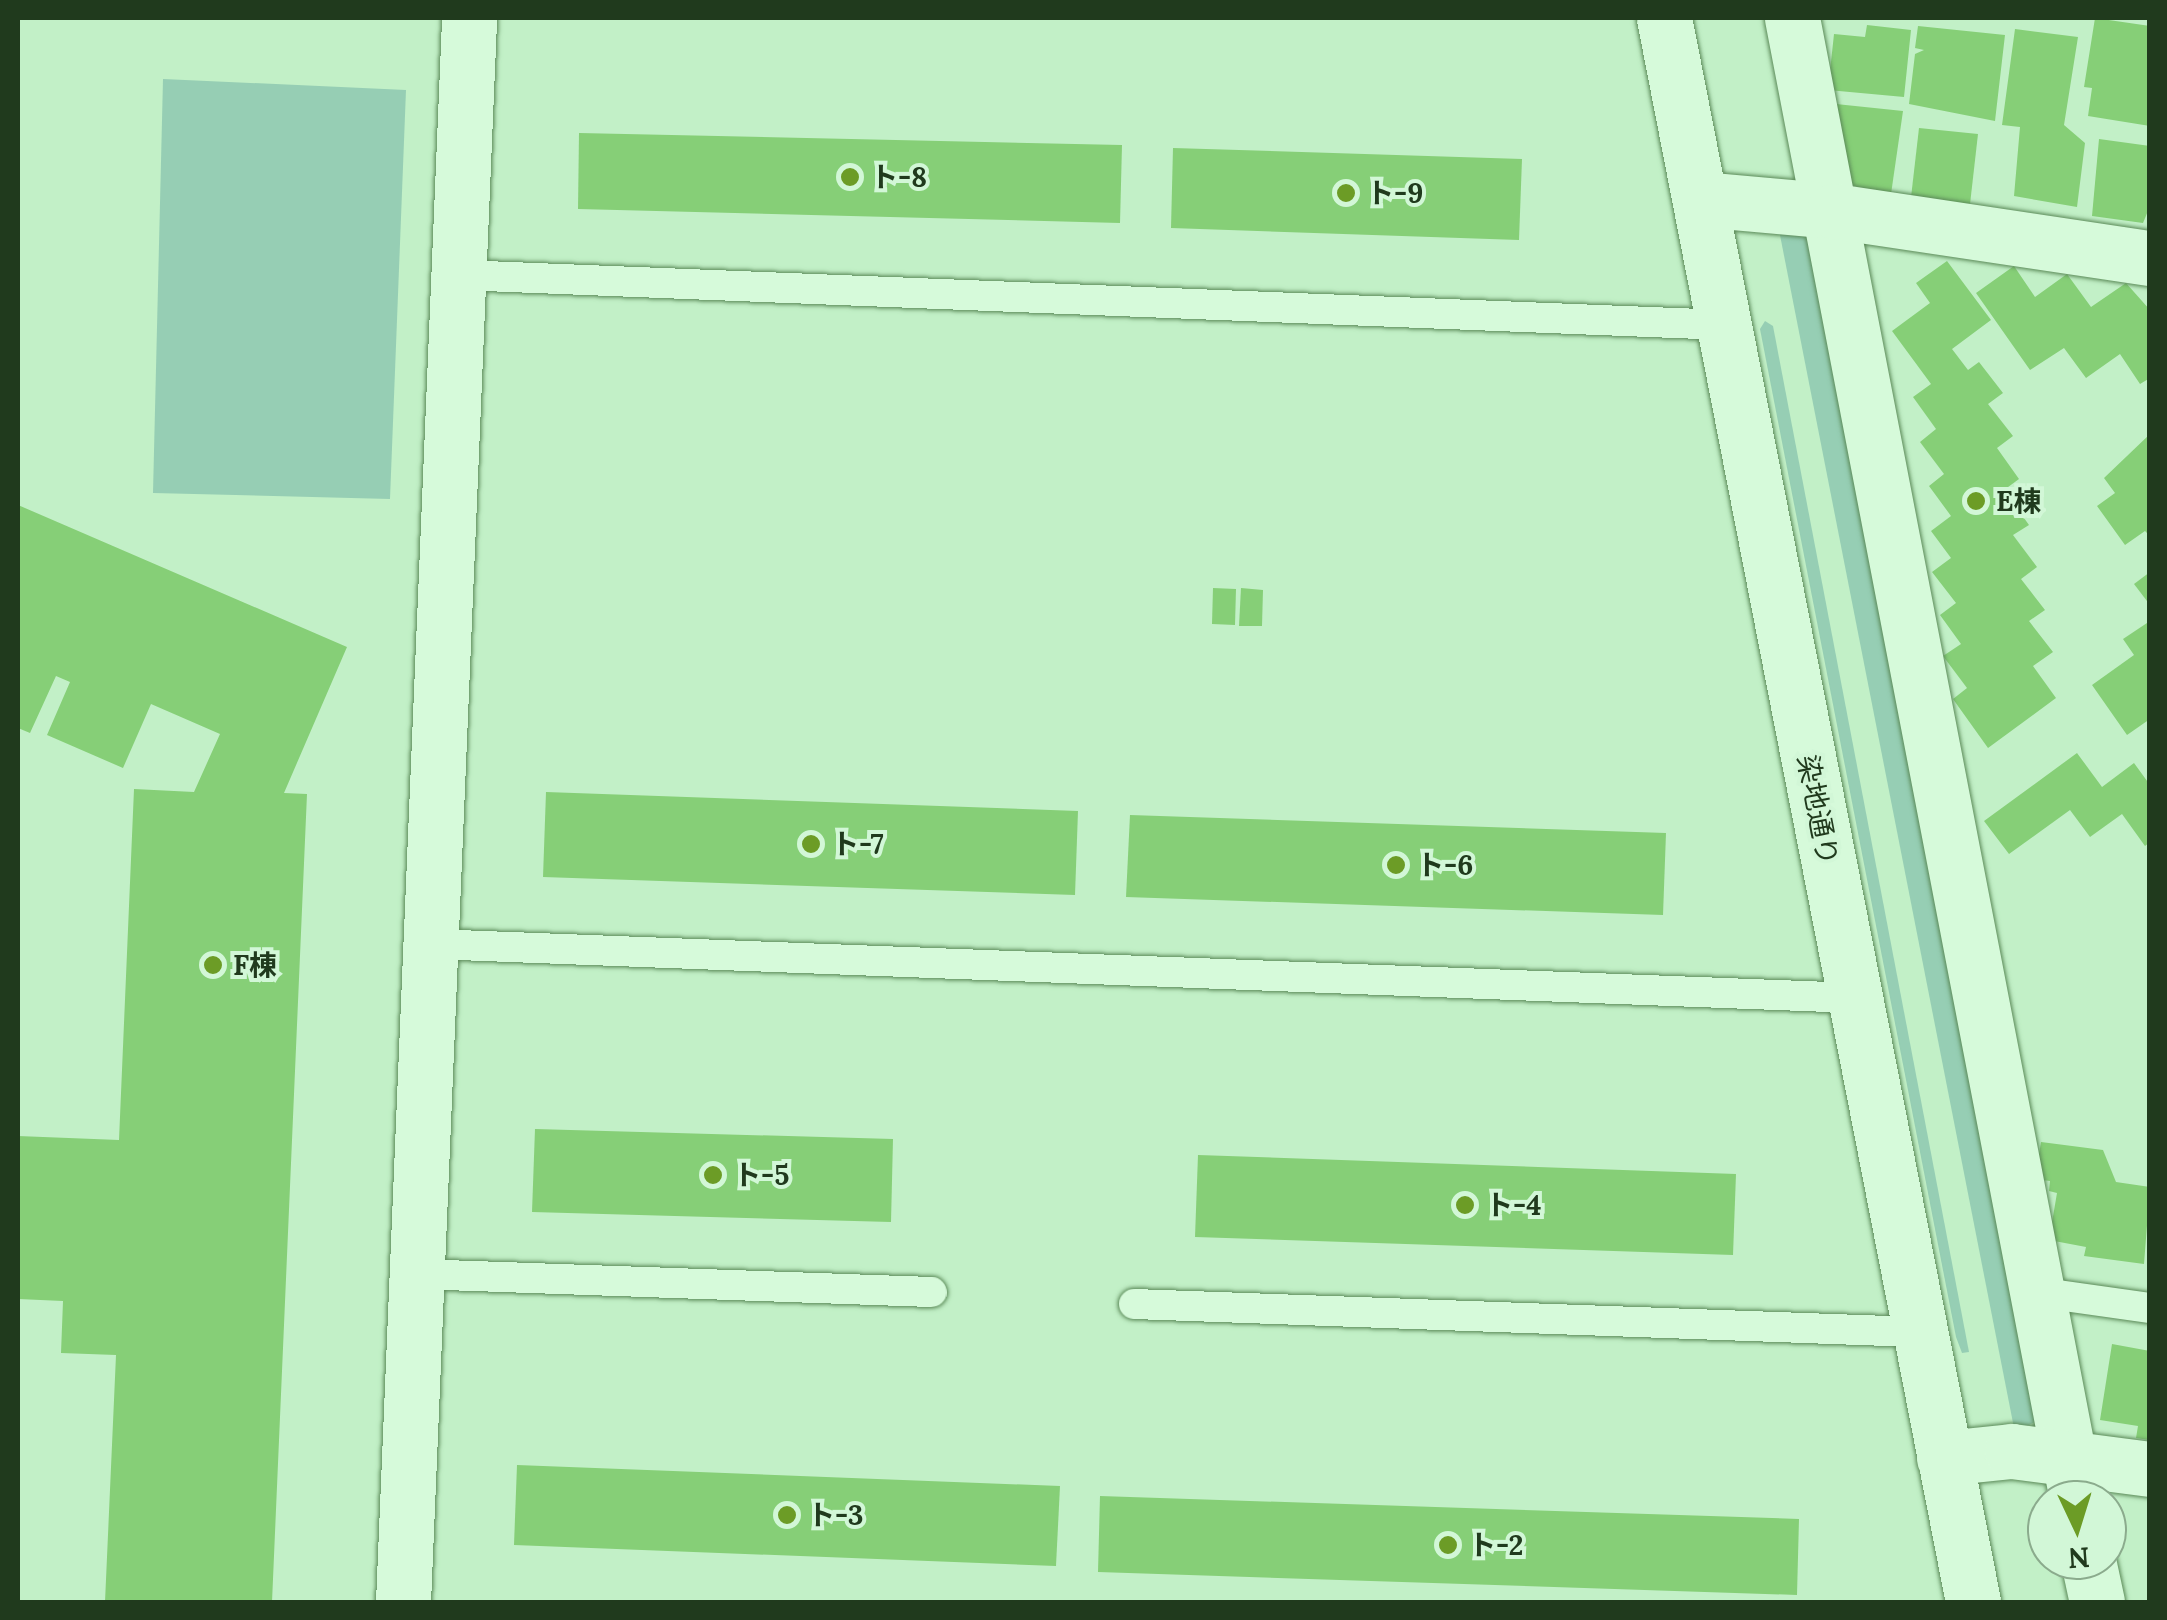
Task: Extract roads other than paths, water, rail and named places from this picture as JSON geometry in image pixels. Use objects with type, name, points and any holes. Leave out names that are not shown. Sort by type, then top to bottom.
[{"type":"street","points":[[403,1602],[470,18]]},
{"type":"street","name":"染地通り","points":[[1664,18],[1973,1602]]},
{"type":"street","points":[[1792,18],[1834,211],[2072,1478]]},
{"type":"street","points":[[1700,199],[1834,211],[2150,258]]},
{"type":"street","points":[[1944,1458],[2012,1451],[2072,1478],[2150,1469]]},
{"type":"lane","points":[[459,274],[1724,325]]},
{"type":"lane","points":[[431,944],[1854,998]]},
{"type":"lane","points":[[416,1274],[932,1292]]},
{"type":"lane","points":[[2036,1292],[2150,1308]]},
{"type":"lane","points":[[1134,1304],[1918,1332]]},
{"type":"place","name":"ト-8","points":[[850,177]]},
{"type":"place","name":"ト-9","points":[[1346,193]]},
{"type":"place","name":"E棟","points":[[1976,501]]},
{"type":"place","name":"ト-7","points":[[811,844]]},
{"type":"place","name":"ト-6","points":[[1396,865]]},
{"type":"place","name":"F棟","points":[[213,965]]},
{"type":"place","name":"ト-5","points":[[713,1175]]},
{"type":"place","name":"ト-4","points":[[1465,1205]]},
{"type":"place","name":"ト-3","points":[[787,1515]]},
{"type":"place","name":"ト-2","points":[[1448,1545]]}]
